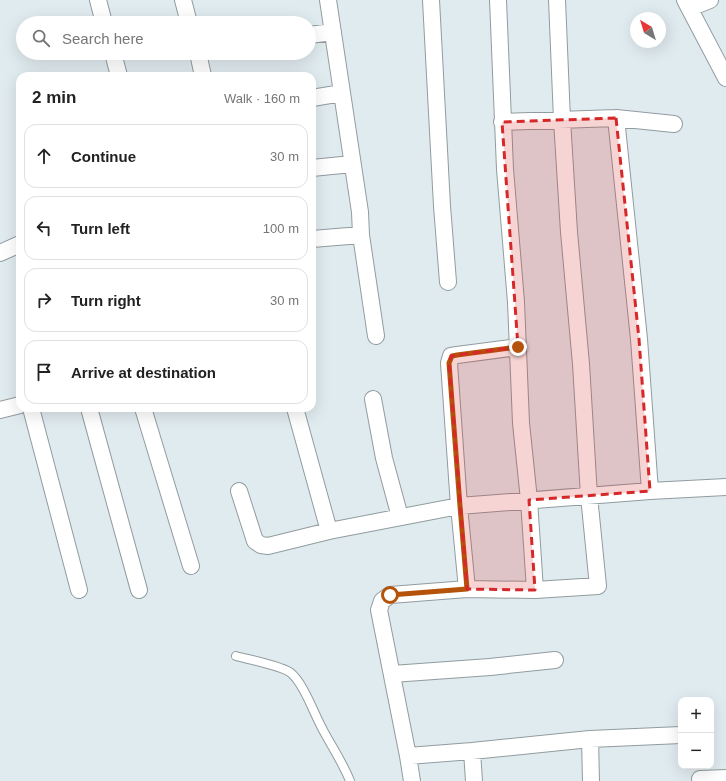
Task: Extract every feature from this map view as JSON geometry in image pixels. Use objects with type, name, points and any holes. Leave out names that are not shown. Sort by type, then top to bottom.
[{"type":"street","points":[[98,0],[102,16]]},
{"type":"street","points":[[183,0],[187,16]]},
{"type":"street","points":[[328,0],[360,212],[361,234],[376,336]]},
{"type":"street","points":[[431,0],[442,206],[448,282]]},
{"type":"street","points":[[498,0],[502,122],[516,302],[521,423],[529,500],[535,590]]},
{"type":"street","points":[[412,781],[379,610],[382,601],[390,595],[467,589],[535,590],[598,586],[589,496],[581,364],[569,232],[562,120],[557,0]]},
{"type":"street","points":[[710,0],[688,4],[725,74]]},
{"type":"street","points":[[316,34],[333,32]]},
{"type":"street","points":[[115,60],[118,72]]},
{"type":"street","points":[[200,60],[202,72]]},
{"type":"street","points":[[316,97],[342,94]]},
{"type":"street","points":[[502,122],[616,118],[674,124]]},
{"type":"street","points":[[616,118],[639,339],[650,491]]},
{"type":"street","points":[[316,168],[352,164]]},
{"type":"street","points":[[316,240],[361,234]]},
{"type":"street","points":[[0,252],[16,246]]},
{"type":"street","points":[[467,589],[449,363],[452,356],[518,347]]},
{"type":"street","points":[[373,399],[384,458],[400,518]]},
{"type":"street","points":[[0,410],[16,405]]},
{"type":"street","points":[[32,412],[79,590]]},
{"type":"street","points":[[90,412],[139,590]]},
{"type":"street","points":[[144,412],[191,566]]},
{"type":"street","points":[[295,412],[329,531]]},
{"type":"street","points":[[239,491],[255,541],[261,546],[268,546],[329,531],[460,506],[650,491],[726,487]]},
{"type":"street","points":[[392,674],[490,667],[555,660]]},
{"type":"street","points":[[408,756],[590,739],[678,735]]},
{"type":"street","points":[[590,739],[591,781]]},
{"type":"street","points":[[472,751],[474,781]]},
{"type":"street","points":[[700,779],[726,778]]},
{"type":"lane","points":[[236,656],[272,665],[290,672],[302,688],[323,730],[343,764],[350,781]]},
{"type":"highlighted area","points":[[616,118],[639,339],[650,491],[529,500],[535,590],[467,589],[449,363],[451,356],[518,347],[502,122]]},
{"type":"route","points":[[390,595],[467,589],[449,363],[452,356],[518,347]]}]
